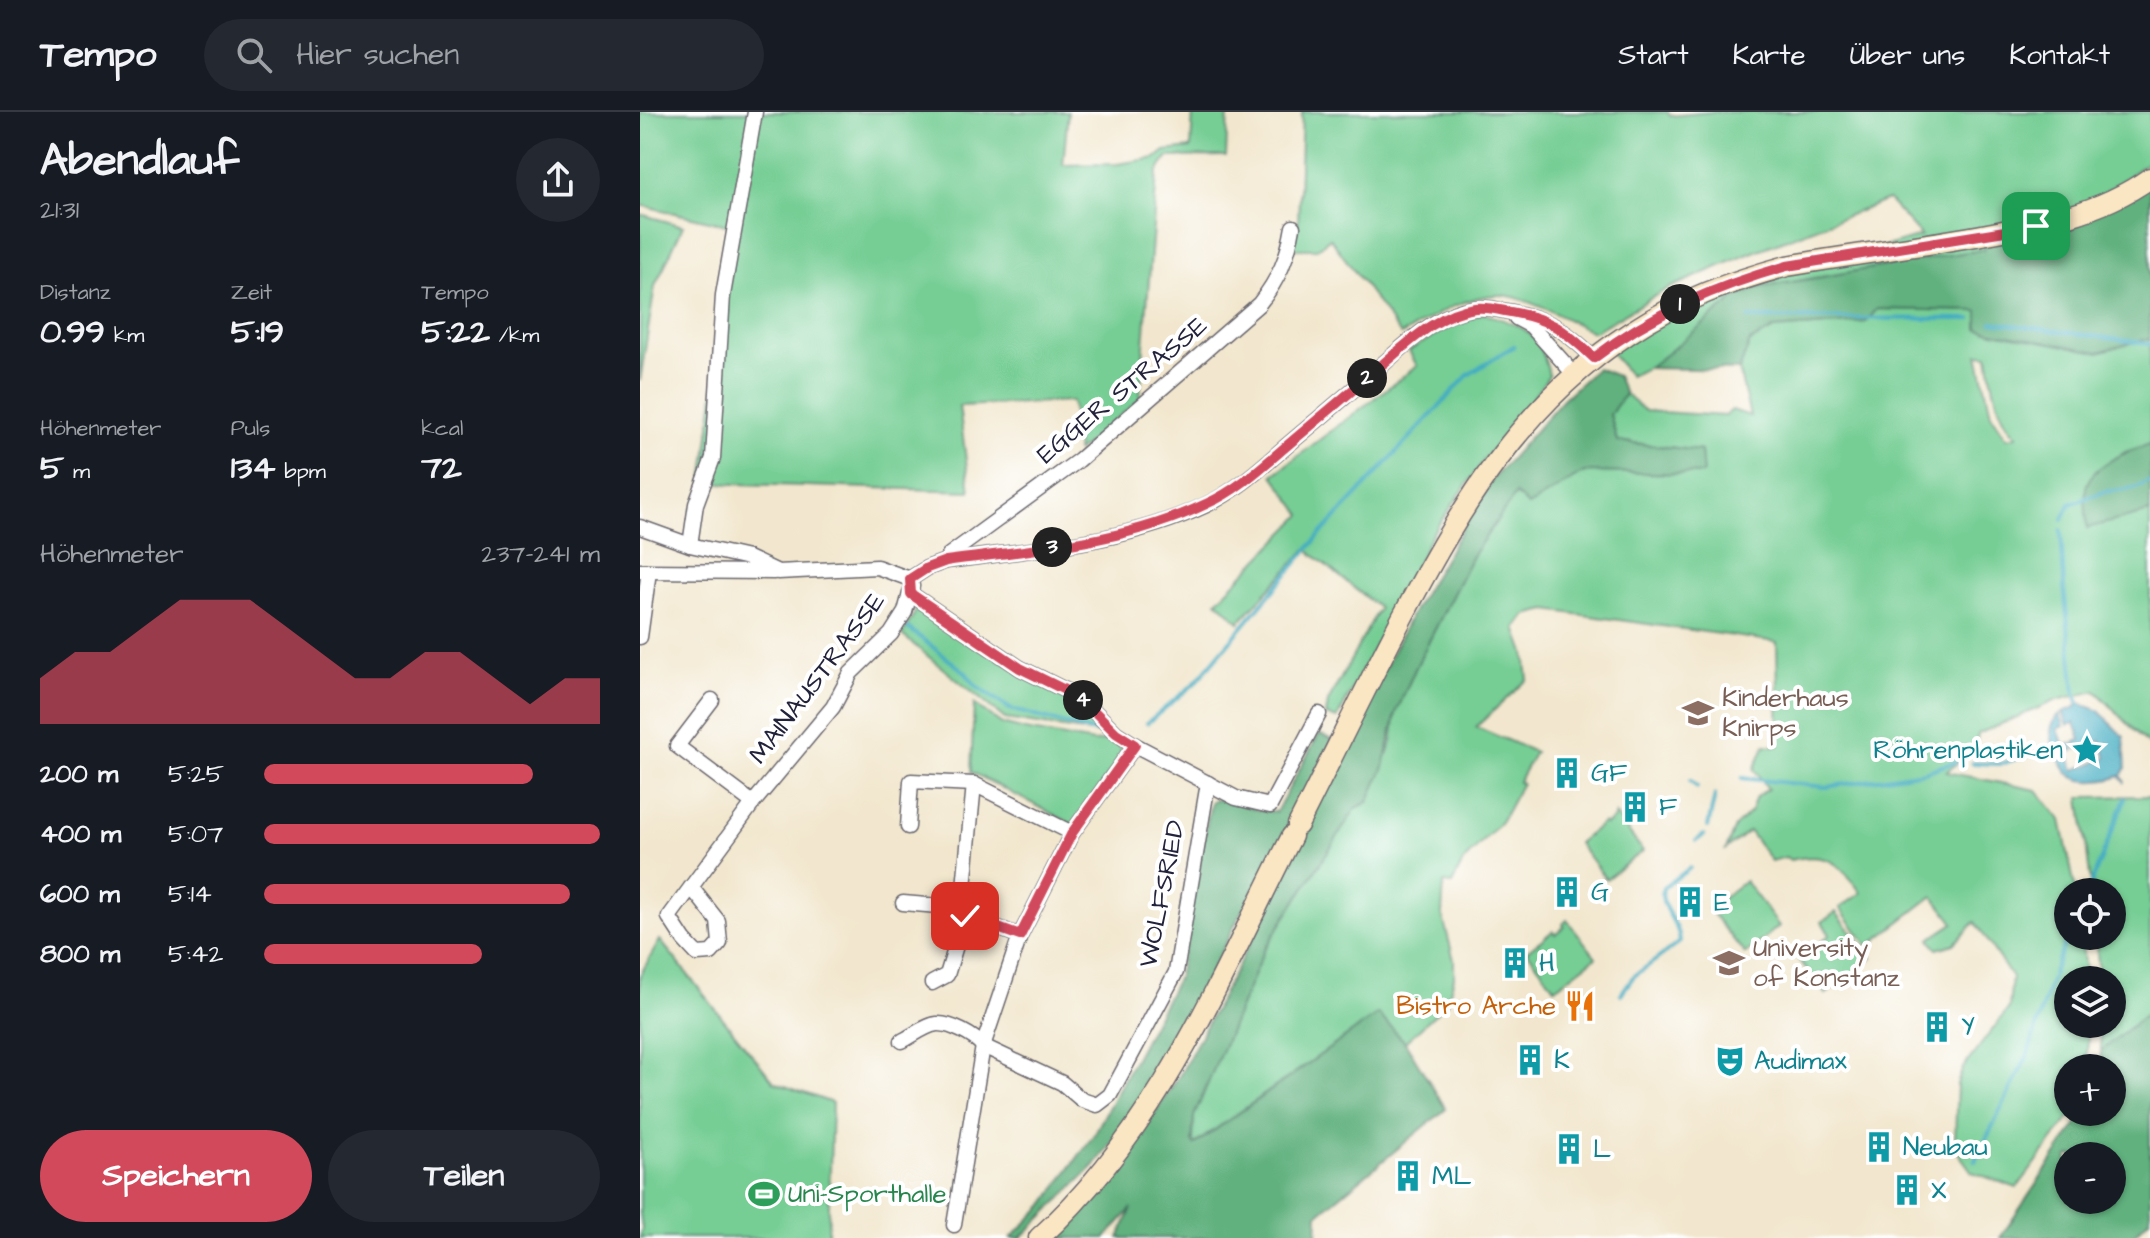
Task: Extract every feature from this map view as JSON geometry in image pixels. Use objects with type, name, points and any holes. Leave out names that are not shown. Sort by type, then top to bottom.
[{"type":"main road","points":[[1039,1238],[1098,1178],[1160,1092],[1461,510],[1514,437],[1574,374],[1661,314],[1692,298],[1748,277],[1787,266],[2036,226],[2081,214],[2128,193],[2150,178]]},
{"type":"street","points":[[690,545],[696,504],[713,458],[723,295],[755,112]]},
{"type":"street","name":"EGGER STRASSE","points":[[946,561],[949,555],[1079,460],[1259,304],[1274,286],[1285,264],[1293,227]]},
{"type":"street","name":"MAINAUSTRASSE","points":[[691,887],[718,921],[720,943],[711,953],[697,954],[669,917],[691,887],[753,803],[833,707],[851,673],[891,634],[905,612],[910,586],[927,568],[946,561],[1076,544],[1145,528],[1208,504],[1263,466],[1403,347],[1447,317],[1476,307],[1552,323],[1594,358]]},
{"type":"street","points":[[1501,310],[1531,326],[1574,374]]},
{"type":"street","points":[[640,527],[690,545],[748,558],[778,572]]},
{"type":"street","points":[[640,637],[644,571],[734,574],[877,567],[910,586],[1020,668],[1081,698],[1116,733],[1135,745],[1236,798],[1270,806],[1319,714]]},
{"type":"street","name":"MAINAUSTRASSE","points":[[712,700],[677,746],[753,803]]},
{"type":"street","points":[[954,1225],[983,1046],[1020,936],[1072,833],[1135,745]]},
{"type":"street","points":[[908,827],[911,781],[974,784],[1072,833]]},
{"type":"street","name":"WOLFSRIED","points":[[983,1046],[1062,1083],[1082,1100],[1097,1105],[1110,1095],[1176,972],[1208,783]]},
{"type":"street","points":[[932,983],[947,975],[963,912],[974,784]]},
{"type":"street","points":[[903,903],[963,912],[1020,936]]},
{"type":"street","points":[[902,1041],[936,1024],[975,1038],[983,1046]]},
{"type":"green space","points":[[640,112],[1068,112],[1063,165],[1117,164],[1156,158],[1165,151],[1191,148],[1193,112],[1228,112],[1226,156],[1168,157],[1157,173],[1140,399],[1077,452],[1072,401],[959,406],[970,491],[703,483],[735,227],[640,205]]},
{"type":"green space","points":[[1302,112],[1668,112],[1670,116],[1710,112],[2150,112],[2150,161],[2098,197],[1986,249],[1756,288],[1663,357],[1630,376],[1608,349],[1673,307],[1921,236],[1888,200],[1667,289],[1593,332],[1533,304],[1499,295],[1460,304],[1401,335],[1330,238],[1317,249],[1292,249],[1298,225]]},
{"type":"green space","points":[[2150,176],[2150,338],[2098,352],[1978,329],[1978,311],[1877,309],[1866,322],[1773,329],[1750,342],[1739,370],[1649,368],[1734,299],[1757,288],[1985,249],[1986,231],[2095,205]]},
{"type":"green space","points":[[640,214],[683,226],[655,286],[640,381]]},
{"type":"green space","points":[[1877,309],[1978,311],[1978,329],[2098,352],[2150,338],[2150,444],[2125,452],[2095,473],[2087,527],[2150,512],[2150,746],[2096,691],[2057,700],[1978,734],[1975,750],[1946,772],[2037,790],[2061,820],[2073,878],[2054,878],[2054,950],[2083,950],[2084,966],[2054,966],[2054,1038],[2088,1038],[2087,1054],[2054,1054],[2054,1126],[2064,1126],[2017,1188],[1972,1172],[1956,1150],[1957,1084],[1963,1068],[2009,1008],[2012,978],[1975,922],[1954,944],[1937,949],[1930,939],[1954,923],[1933,896],[1868,946],[1840,908],[1861,893],[1832,862],[1814,857],[1790,860],[1786,857],[1771,861],[1749,831],[1726,849],[1735,827],[1751,811],[1756,797],[1768,789],[1754,769],[1765,745],[1779,746],[1777,642],[1547,610],[1526,615],[1516,628],[1525,653],[1528,679],[1476,727],[1535,752],[1501,822],[1463,862],[1452,884],[1444,883],[1442,914],[1454,960],[1454,977],[1447,1003],[1405,1042],[1378,1014],[1193,1145],[1194,1116],[1264,950],[1356,808],[1368,802],[1392,742],[1396,713],[1415,669],[1472,556],[1516,493],[1528,506],[1584,472],[1702,474],[1701,451],[1617,441],[1610,414],[1625,394],[1645,411],[1725,416],[1732,410],[1750,416],[1739,370],[1750,342],[1774,329],[1866,322]],"holes":[[[1978,354],[1988,355],[2000,409],[2017,436],[2007,438],[1991,414]]]},
{"type":"green space","points":[[1483,313],[1528,332],[1540,348],[1549,375],[1432,534],[1337,719],[1326,715],[1328,702],[1379,608],[1306,549],[1239,622],[1217,601],[1302,515],[1273,475],[1417,366],[1409,351],[1459,321]]},
{"type":"green space","points":[[1597,368],[1617,376],[1625,394],[1610,414],[1617,441],[1701,451],[1703,474],[1584,472],[1528,506],[1516,494],[1472,556],[1415,669],[1396,713],[1384,767],[1368,802],[1356,808],[1264,950],[1194,1116],[1192,1141],[1194,1145],[1378,1014],[1405,1042],[1446,1109],[1318,1214],[1317,1238],[1119,1238],[1132,1208],[1106,1238],[1052,1238],[1115,1173],[1181,1073],[1261,922],[1411,615],[1491,481],[1563,399]]},
{"type":"green space","points":[[2150,444],[2150,512],[2087,528],[2085,494],[2091,476],[2114,458]]},
{"type":"green space","points":[[920,604],[975,646],[1079,701],[1105,727],[1102,734],[1005,719],[902,635]]},
{"type":"green space","points":[[974,704],[1002,724],[1025,730],[1094,742],[1119,739],[1122,755],[1074,825],[971,772]]},
{"type":"green space","points":[[1319,734],[1333,740],[1294,821],[1242,911],[1148,1095],[1094,1166],[1021,1238],[1011,1238],[1043,1206],[1095,1133],[1178,977],[1211,801],[1225,798],[1258,810],[1276,812]]},
{"type":"green space","points":[[2150,796],[2150,1011],[2126,1031],[2126,966],[2098,966],[2097,950],[2126,950],[2126,878],[2090,878],[2080,797]]},
{"type":"green space","points":[[1615,814],[1643,851],[1606,879],[1578,843],[1603,823],[1605,825],[1614,819]]},
{"type":"green space","points":[[1745,881],[1779,926],[1745,954],[1709,909]]},
{"type":"green space","points":[[1836,912],[1872,958],[1826,994],[1797,958],[1830,935],[1822,922]]},
{"type":"green space","points":[[1567,920],[1596,957],[1555,988],[1527,951],[1553,931],[1555,934]]},
{"type":"green space","points":[[660,940],[774,1082],[832,1103],[828,1238],[640,1238],[640,975]]},
{"type":"green space","points":[[2150,1011],[2150,1218],[2131,1238],[2000,1238],[2054,1158],[2054,1214],[2126,1214],[2126,1142],[2065,1142],[2076,1126],[2126,1126],[2126,1054],[2101,1054],[2117,1038],[2126,1038],[2126,1031]]},
{"type":"green space","points":[[2101,1038],[2117,1038],[2101,1051]]},
{"type":"water","points":[[2078,703],[2098,710],[2124,737],[2126,768],[2122,776],[2125,783],[2120,776],[2096,781],[2078,779],[2068,773],[2057,755],[2053,756],[2051,730],[2060,714],[2064,726],[2058,729],[2064,746],[2072,743],[2074,750],[2068,753],[2074,770],[2107,758],[2101,741],[2077,749],[2075,742],[2081,740],[2075,723],[2068,725],[2063,712],[2076,707]]},
{"type":"waterway","points":[[1749,318],[1971,319]]},
{"type":"waterway","points":[[1992,322],[2150,344]]},
{"type":"waterway","points":[[1147,723],[1194,684],[1319,536],[1468,375],[1514,346]]},
{"type":"waterway","points":[[2063,519],[2070,504],[2150,481]]},
{"type":"waterway","points":[[2061,530],[2075,693]]},
{"type":"waterway","points":[[908,628],[965,672],[976,686],[1010,709],[1094,732],[1106,731]]},
{"type":"waterway","points":[[2076,696],[2078,703]]},
{"type":"waterway","points":[[2047,749],[2053,754]]},
{"type":"waterway","points":[[1972,763],[2000,764],[2039,752]]},
{"type":"waterway","points":[[1742,778],[1826,787],[1924,772],[1955,762]]},
{"type":"waterway","points":[[1690,780],[1697,787]]},
{"type":"waterway","points":[[1708,827],[1715,795]]},
{"type":"waterway","points":[[2093,878],[2125,799]]},
{"type":"waterway","points":[[1696,841],[1704,835]]},
{"type":"waterway","points":[[1621,994],[1633,977],[1680,942],[1677,928],[1666,909],[1663,888],[1690,868]]},
{"type":"waterway","points":[[1975,1161],[2027,1057],[2062,950]]},
{"type":"place","name":"Kinderhaus Knirps","points":[[1698,713]]},
{"type":"place","name":"Röhrenplastiken","points":[[2087,750]]},
{"type":"place","name":"GF","points":[[1567,773]]},
{"type":"place","name":"F","points":[[1635,807]]},
{"type":"place","name":"G","points":[[1567,892]]},
{"type":"place","name":"E","points":[[1690,902]]},
{"type":"place","name":"H","points":[[1515,963]]},
{"type":"place","name":"University of Konstanz","points":[[1729,963]]},
{"type":"place","name":"Bistro Arche","points":[[1580,1006]]},
{"type":"place","name":"Y","points":[[1937,1027]]},
{"type":"place","name":"K","points":[[1530,1060]]},
{"type":"place","name":"Audimax","points":[[1730,1061]]},
{"type":"place","name":"Neubau","points":[[1879,1147]]},
{"type":"place","name":"L","points":[[1569,1149]]},
{"type":"place","name":"ML","points":[[1408,1176]]},
{"type":"place","name":"X","points":[[1907,1190]]},
{"type":"place","name":"Uni-Sporthalle","points":[[764,1194]]},
{"type":"route","points":[[965,916],[1020,936],[1072,833],[1135,745],[1116,733],[1081,698],[1020,668],[911,594],[910,579],[927,568],[946,561],[1076,544],[1145,528],[1208,504],[1263,466],[1414,339],[1447,317],[1463,311],[1476,307],[1539,318],[1552,323],[1574,339],[1594,358],[1661,314],[1692,298],[1748,277],[1787,266],[2036,226]]}]
